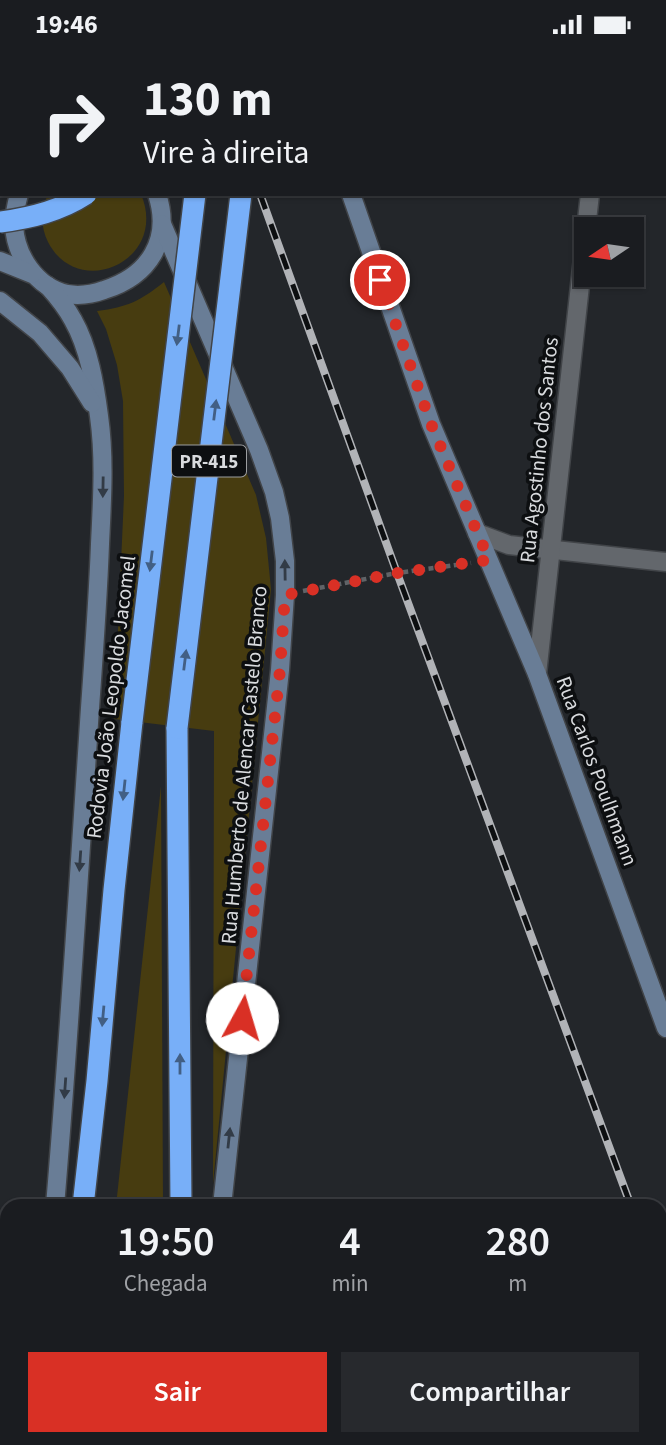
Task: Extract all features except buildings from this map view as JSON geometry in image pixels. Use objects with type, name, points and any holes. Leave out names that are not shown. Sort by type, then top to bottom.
[{"type":"highway","points":[[0,222],[50,212],[83,196]]},
{"type":"highway","name":"Rodovia João Leopoldo Jacomel","points":[[84,1199],[132,722],[195,196]]},
{"type":"highway","name":"PR-415","points":[[181,1199],[177,728],[241,196]]},
{"type":"main road","points":[[18,196],[14,227],[24,263],[61,302],[74,321],[82,340],[100,419],[103,492],[56,1199]]},
{"type":"main road","points":[[0,261],[67,294],[92,294],[114,287],[133,277],[148,263],[158,244],[162,224],[158,196]]},
{"type":"main road","name":"Rua Carlos Poulhmann","points":[[352,196],[431,424],[537,674],[666,1028]]},
{"type":"main road","name":"Rua Humberto de Alencar Castelo Branco","points":[[162,224],[259,450],[274,492],[284,539],[285,595],[280,670],[223,1199]]},
{"type":"main road","points":[[0,301],[40,333],[84,389],[100,419]]},
{"type":"street","name":"Rua Agostinho dos Santos","points":[[587,217],[590,196]]},
{"type":"street","name":"Rua Agostinho dos Santos","points":[[537,674],[580,287]]},
{"type":"street","points":[[477,533],[509,545],[666,562]]},
{"type":"path","points":[[285,595],[397,573],[489,560]]},
{"type":"shaded area","points":[[47,196],[141,196],[146,218],[142,238],[132,254],[116,265],[98,270],[79,269],[62,260],[48,242],[42,218]]},
{"type":"shaded area","points":[[164,282],[256,495],[266,538],[271,589],[213,1184],[214,731],[114,719],[124,496],[123,401],[117,365],[106,329],[97,311],[133,302]]},
{"type":"shaded area","points":[[161,786],[163,1199],[117,1199]]},
{"type":"railway","points":[[261,196],[628,1199]]},
{"type":"route","points":[[242,1018],[280,670],[285,595],[397,573],[489,560],[431,424],[380,280]]}]
